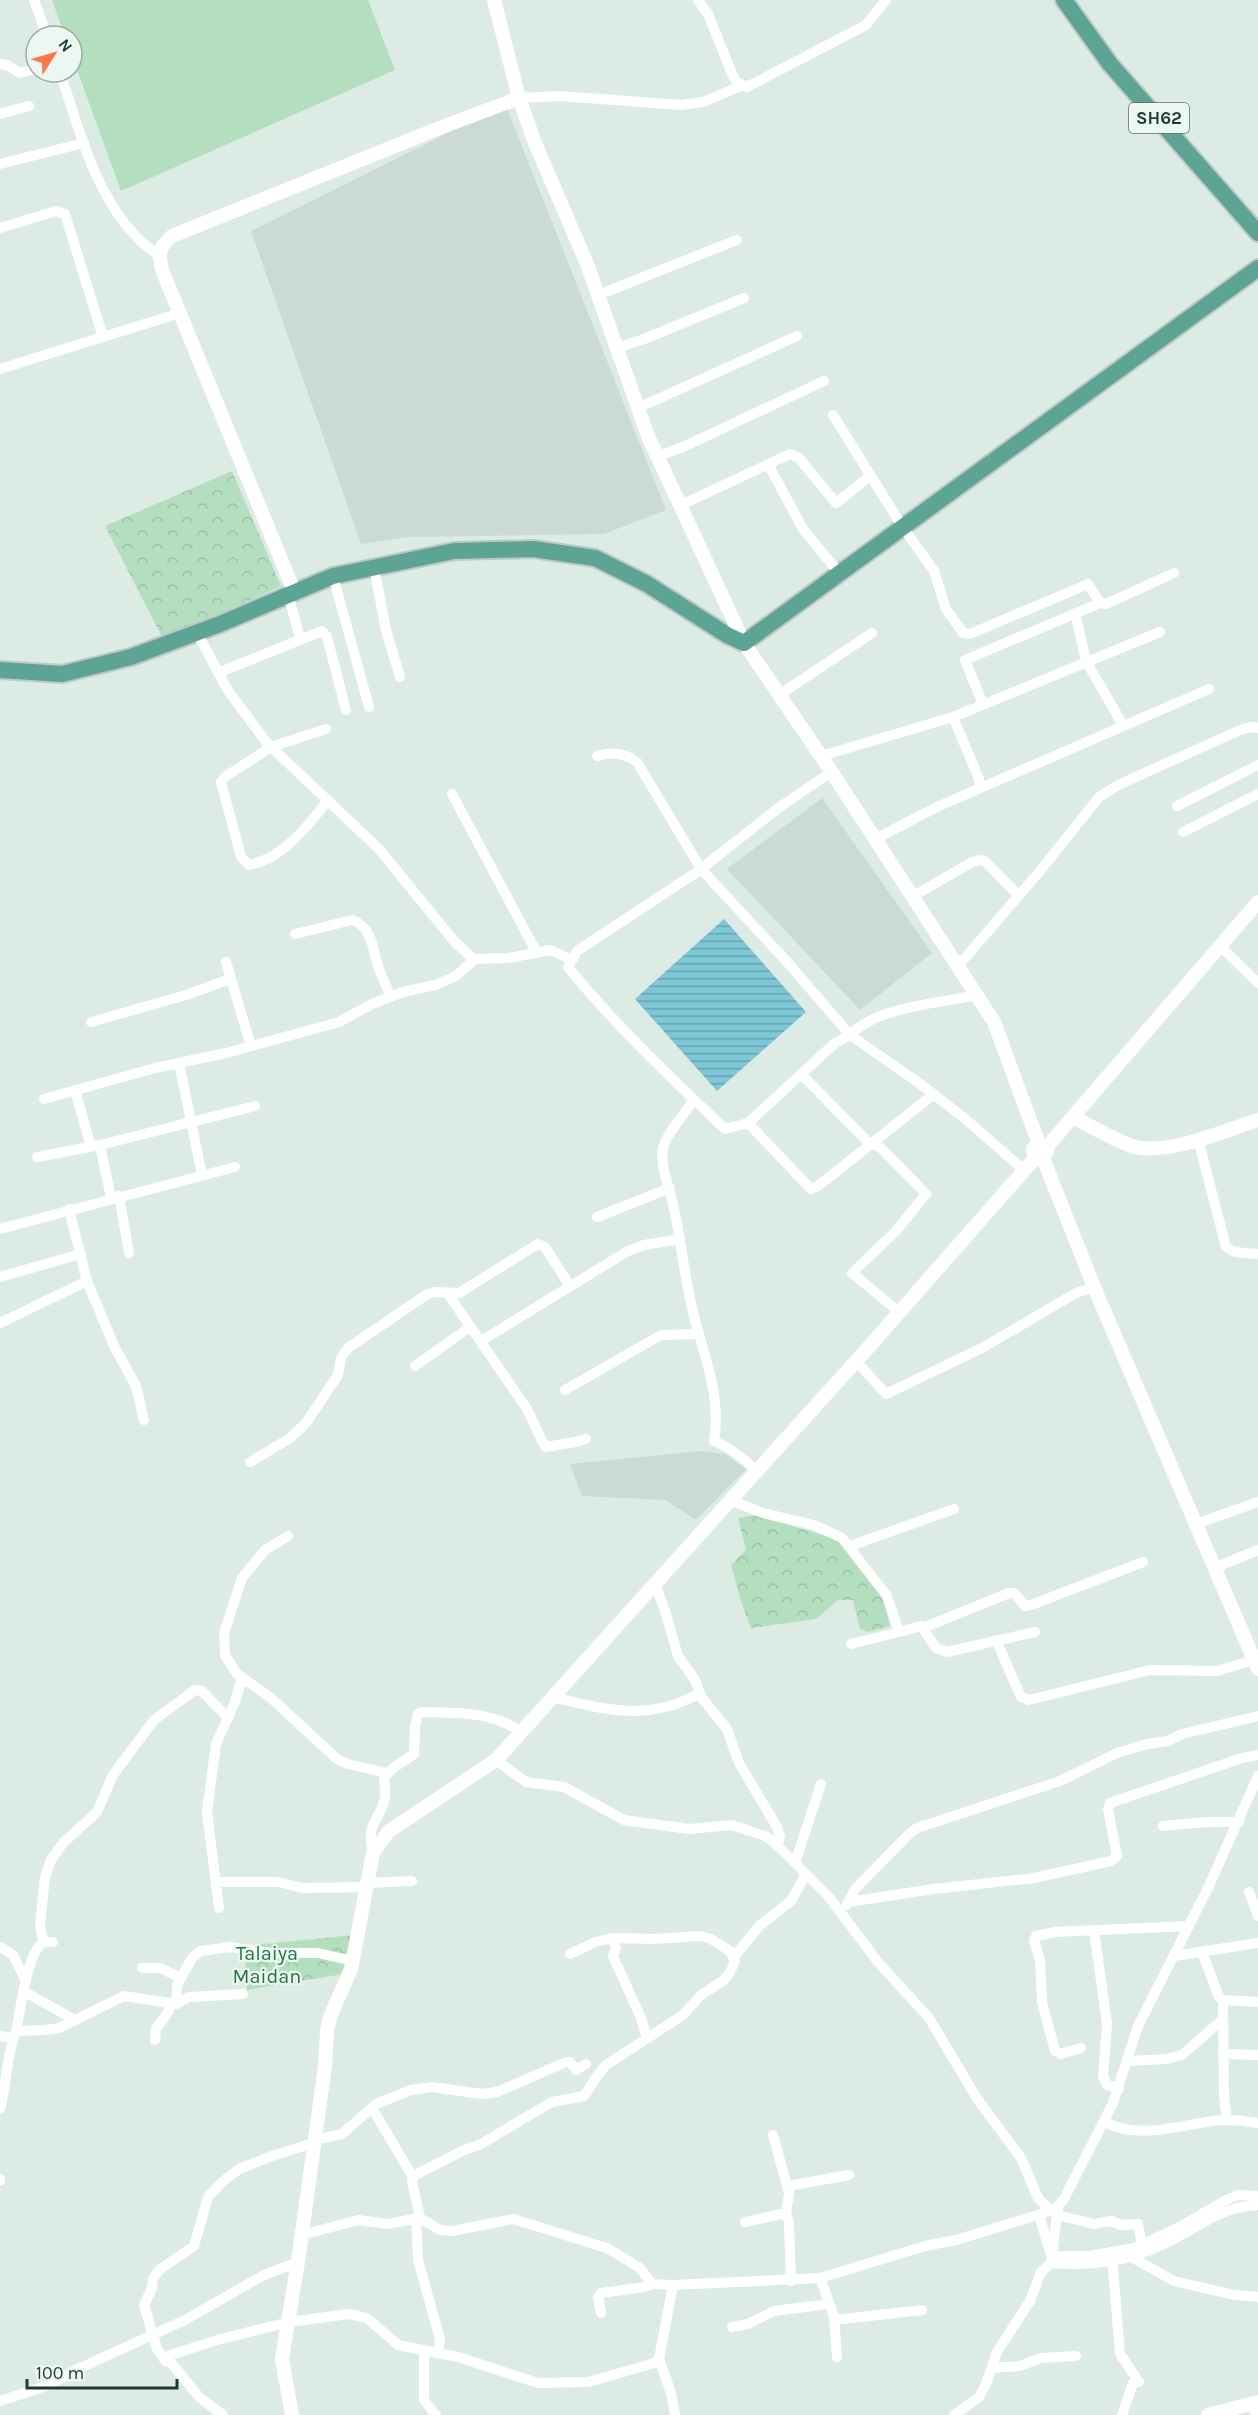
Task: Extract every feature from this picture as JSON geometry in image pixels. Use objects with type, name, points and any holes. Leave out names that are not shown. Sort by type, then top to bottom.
[{"type":"main road","name":"SH62","points":[[1064,0],[1110,64],[1258,233]]},
{"type":"main road","points":[[0,670],[62,674],[131,657],[197,633],[333,576],[454,551],[533,549],[595,558],[647,584],[727,635],[744,643],[1258,268]]},
{"type":"street","points":[[34,0],[43,24]]},
{"type":"street","points":[[494,0],[526,97],[638,408],[658,456],[744,643],[821,756],[994,1022],[1041,1152],[1095,1287],[1256,1665],[1211,1671],[1150,1670],[1034,1699],[1025,1699],[1019,1693],[996,1640]]},
{"type":"street","points":[[698,0],[708,14],[733,76],[741,86]]},
{"type":"street","points":[[300,638],[291,592],[162,270],[158,255],[161,246],[172,236],[442,126],[526,97],[548,96],[681,105],[703,102],[741,86],[754,85],[866,25],[886,0]]},
{"type":"street","points":[[0,64],[20,73],[24,72]]},
{"type":"street","points":[[64,84],[84,143],[108,196],[143,245],[158,255]]},
{"type":"street","points":[[0,114],[29,106]]},
{"type":"street","points":[[0,164],[84,143]]},
{"type":"street","points":[[0,228],[56,211],[65,214],[103,337]]},
{"type":"street","points":[[598,295],[737,240]]},
{"type":"street","points":[[617,348],[744,298]]},
{"type":"street","points":[[0,369],[180,313]]},
{"type":"street","points":[[638,408],[797,336]]},
{"type":"street","points":[[658,456],[683,447],[824,381]]},
{"type":"street","points":[[833,414],[902,526],[934,571],[946,609],[963,633],[970,634],[1088,584],[1100,603]]},
{"type":"street","points":[[681,505],[793,454],[836,503],[870,476]]},
{"type":"street","points":[[768,464],[803,529],[839,573]]},
{"type":"street","points":[[374,567],[386,630],[400,677]]},
{"type":"street","points":[[983,704],[965,660],[1100,603],[1106,604],[1174,573]]},
{"type":"street","points":[[333,576],[369,707]]},
{"type":"street","points":[[1077,621],[1086,661],[1123,725]]},
{"type":"street","points":[[219,673],[319,631],[325,633],[346,710]]},
{"type":"street","points":[[821,756],[953,717],[1160,632]]},
{"type":"street","points":[[197,633],[229,692],[271,747],[299,776],[328,800],[379,849],[454,941],[475,959]]},
{"type":"street","points":[[780,695],[872,633]]},
{"type":"street","points":[[875,839],[911,819],[980,788],[1209,689]]},
{"type":"street","points":[[953,717],[979,779],[980,788]]},
{"type":"street","points":[[956,965],[965,958],[1018,896],[1099,797],[1118,785],[1238,731],[1250,727],[1258,728]]},
{"type":"street","points":[[326,729],[271,747],[225,777],[221,782],[241,856],[246,864],[253,865],[278,852],[300,832],[328,800]]},
{"type":"street","points":[[597,756],[611,752],[622,754],[637,762],[701,869],[789,964],[850,1035],[934,1094],[1024,1170]]},
{"type":"street","points":[[1177,806],[1258,765]]},
{"type":"street","points":[[831,772],[777,809],[701,869],[577,951],[568,967],[596,1001],[654,1063],[724,1129],[748,1123],[834,1044],[874,1019],[976,995]]},
{"type":"street","points":[[1183,832],[1258,794]]},
{"type":"street","points":[[452,795],[537,953]]},
{"type":"street","points":[[912,897],[972,862],[980,860],[985,861],[1018,896]]},
{"type":"street","points":[[373,1853],[389,1831],[496,1760],[856,1361],[1258,902]]},
{"type":"street","points":[[295,934],[352,920],[359,922],[372,940],[379,967],[391,997]]},
{"type":"street","points":[[1220,946],[1258,983]]},
{"type":"street","points":[[44,1099],[339,1022],[372,1004],[435,985],[456,976],[475,959],[508,958],[550,950],[572,960]]},
{"type":"street","points":[[226,962],[251,1046]]},
{"type":"street","points":[[91,1022],[177,998],[230,979]]},
{"type":"street","points":[[179,1063],[202,1175]]},
{"type":"street","points":[[801,1074],[870,1143],[880,1148],[926,1194],[896,1231],[852,1273],[899,1312]]},
{"type":"street","points":[[75,1090],[115,1197],[129,1253]]},
{"type":"street","points":[[748,1123],[811,1189],[818,1186],[934,1094]]},
{"type":"street","points":[[694,1100],[665,1142],[662,1155],[693,1311],[715,1399],[714,1441],[744,1458],[756,1471]]},
{"type":"street","points":[[37,1157],[96,1146],[255,1106]]},
{"type":"street","points":[[1072,1117],[1138,1148],[1162,1148],[1258,1120]]},
{"type":"street","points":[[1198,1139],[1226,1247],[1235,1252],[1258,1254]]},
{"type":"street","points":[[0,1229],[235,1167]]},
{"type":"street","points":[[597,1217],[670,1188]]},
{"type":"street","points":[[69,1209],[87,1281],[114,1346],[136,1386],[144,1420]]},
{"type":"street","points":[[481,1341],[636,1248],[680,1239]]},
{"type":"street","points":[[250,1462],[289,1439],[306,1424],[338,1375],[341,1358],[348,1348],[426,1295],[435,1292],[448,1294],[465,1290],[538,1244],[545,1247],[570,1286]]},
{"type":"street","points":[[0,1277],[81,1254]]},
{"type":"street","points":[[0,1323],[87,1281]]},
{"type":"street","points":[[856,1361],[886,1394],[933,1373],[982,1347],[1076,1293],[1095,1287]]},
{"type":"street","points":[[448,1294],[527,1409],[545,1447],[586,1439]]},
{"type":"street","points":[[415,1366],[470,1327]]},
{"type":"street","points":[[565,1390],[661,1335],[699,1334]]},
{"type":"street","points":[[730,1500],[764,1513],[814,1525],[839,1536],[850,1546],[872,1579],[887,1596],[899,1632]]},
{"type":"street","points":[[1196,1524],[1258,1502]]},
{"type":"street","points":[[850,1546],[954,1509]]},
{"type":"street","points":[[288,1536],[265,1550],[242,1578],[224,1633],[228,1662],[242,1678],[271,1698],[337,1759],[385,1779]]},
{"type":"street","points":[[1214,1568],[1258,1550]]},
{"type":"street","points":[[851,1644],[918,1626],[923,1628],[1009,1593],[1014,1593],[1025,1606],[1031,1605],[1143,1562]]},
{"type":"street","points":[[655,1584],[675,1648],[695,1680],[700,1693],[727,1729],[740,1766],[777,1827],[780,1837],[777,1846]]},
{"type":"street","points":[[923,1628],[933,1645],[942,1651],[1035,1632]]},
{"type":"street","points":[[219,1908],[207,1812],[216,1744],[242,1678]]},
{"type":"street","points":[[0,2109],[4,2093],[4,2060],[15,2034],[28,1971],[37,1949],[48,1942],[40,1924],[48,1865],[63,1843],[97,1812],[105,1790],[117,1769],[149,1725],[195,1690],[202,1691],[228,1718]]},
{"type":"street","points":[[552,1697],[601,1708],[648,1711],[674,1706],[700,1693]]},
{"type":"street","points":[[292,2415],[282,2359],[315,2141],[328,2024],[353,1961],[373,1853],[370,1833],[385,1799],[385,1779],[414,1754],[416,1716],[422,1712],[471,1713],[509,1724],[521,1732]]},
{"type":"street","points":[[843,1913],[859,1885],[917,1828],[1060,1781],[1117,1753],[1147,1744],[1168,1741],[1182,1734],[1258,1716]]},
{"type":"street","points":[[848,1902],[934,1888],[1034,1878],[1111,1862],[1117,1856],[1108,1809],[1110,1803],[1242,1758],[1258,1755]]},
{"type":"street","points":[[496,1760],[526,1782],[564,1787],[624,1820],[688,1828],[732,1825],[765,1836],[795,1863],[843,1913],[878,1962],[938,2030],[978,2100],[1021,2158],[1038,2198],[1050,2212],[1051,2260],[1041,2272],[1029,2301],[997,2352],[986,2384],[976,2401],[954,2415]]},
{"type":"street","points":[[1051,2260],[1050,2212],[1070,2189],[1105,2122],[1119,2089],[1138,2026],[1239,1822],[1258,1776]]},
{"type":"street","points":[[795,1863],[821,1784]]},
{"type":"street","points":[[1163,1826],[1206,1821],[1239,1822]]},
{"type":"street","points":[[413,2176],[478,2145],[552,2102],[584,2096],[606,2066],[683,2014],[701,1995],[724,1980],[733,1967],[734,1957],[759,1926],[791,1901],[806,1874]]},
{"type":"street","points":[[216,1882],[278,1882],[303,1888],[412,1881]]},
{"type":"street","points":[[1249,1892],[1258,1916]]},
{"type":"street","points":[[1081,2048],[1061,2054],[1055,2051],[1042,2002],[1040,1960],[1034,1938],[1042,1933],[1189,1926]]},
{"type":"street","points":[[1094,1930],[1107,2031],[1103,2076],[1107,2085],[1119,2089]]},
{"type":"street","points":[[570,1954],[595,1942],[612,1938],[654,1939],[700,1936],[711,1939],[730,1951],[734,1957]]},
{"type":"street","points":[[612,1938],[616,1948],[614,1956],[641,2018],[647,2038]]},
{"type":"street","points":[[1174,1956],[1258,1943]]},
{"type":"street","points":[[0,1947],[13,1954],[26,1987],[75,2020]]},
{"type":"street","points":[[155,2040],[156,2029],[169,2011],[177,1985],[196,1953],[230,1947],[272,1953],[318,1953],[353,1961]]},
{"type":"street","points":[[1202,1952],[1215,1991],[1223,2000],[1224,2096],[1227,2120]]},
{"type":"street","points":[[142,1968],[160,1968],[181,1978]]},
{"type":"street","points":[[0,2036],[51,2030],[124,1996],[172,2004],[189,1997],[243,1994]]},
{"type":"street","points":[[1223,2000],[1258,2002]]},
{"type":"street","points":[[1127,2061],[1166,2060],[1182,2055],[1223,2019]]},
{"type":"street","points":[[1223,2054],[1258,2055]]},
{"type":"street","points":[[166,2361],[157,2349],[144,2305],[152,2288],[153,2279],[159,2270],[194,2246],[208,2197],[239,2169],[315,2141],[342,2134],[372,2108],[392,2097],[426,2087],[482,2094],[497,2092],[568,2062],[576,2070],[586,2064]]},
{"type":"street","points":[[372,2108],[413,2176],[418,2218],[418,2260],[440,2339],[438,2353]]},
{"type":"street","points":[[1105,2122],[1125,2130],[1144,2131],[1227,2120],[1258,2123]]},
{"type":"street","points":[[773,2135],[788,2186],[789,2201],[786,2215],[789,2222],[791,2281]]},
{"type":"street","points":[[788,2186],[849,2175]]},
{"type":"street","points":[[1051,2260],[1081,2265],[1112,2257],[1142,2246],[1226,2200],[1238,2195],[1258,2196]]},
{"type":"street","points":[[1112,2257],[1133,2258],[1167,2243],[1220,2212],[1236,2207],[1258,2205]]},
{"type":"street","points":[[601,2313],[598,2297],[601,2293],[652,2284],[791,2281],[820,2278],[1050,2212],[1094,2224],[1111,2222],[1121,2225],[1138,2224],[1142,2246]]},
{"type":"street","points":[[745,2222],[781,2214],[786,2215]]},
{"type":"street","points":[[302,2235],[358,2220],[387,2224],[418,2218],[440,2230],[452,2231],[507,2219],[518,2220],[607,2248],[640,2268],[652,2284]]},
{"type":"street","points":[[1112,2257],[1120,2354],[1136,2383],[1122,2415]]},
{"type":"street","points":[[1133,2258],[1174,2281],[1234,2295],[1258,2297]]},
{"type":"street","points":[[0,2402],[46,2386],[185,2320],[264,2275],[298,2262]]},
{"type":"street","points":[[820,2278],[834,2320],[837,2357]]},
{"type":"street","points":[[223,2415],[194,2391],[172,2366],[169,2360],[170,2355],[289,2322],[340,2314],[357,2315],[373,2322],[398,2345],[458,2357],[544,2384],[589,2382],[659,2360],[673,2285]]},
{"type":"street","points":[[732,2327],[745,2326],[779,2310],[829,2304]]},
{"type":"street","points":[[834,2320],[921,2310]]},
{"type":"street","points":[[424,2350],[424,2400],[437,2413],[436,2415]]},
{"type":"street","points":[[992,2368],[1020,2366],[1041,2358],[1076,2356]]},
{"type":"street","points":[[659,2360],[671,2393],[675,2415]]},
{"type":"street","points":[[1208,2415],[1256,2406]]},
{"type":"shaded area","points":[[508,103],[508,111],[666,510],[604,534],[408,537],[361,544],[251,231]]},
{"type":"shaded area","points":[[822,798],[932,953],[860,1010],[727,869]]},
{"type":"shaded area","points":[[701,1451],[725,1454],[746,1469],[696,1520],[665,1500],[582,1496],[570,1464]]},
{"type":"green space","points":[[52,0],[368,0],[395,70],[121,191],[82,84],[84,84],[84,24],[61,24]]},
{"type":"green space","points":[[232,471],[281,586],[163,639],[105,526]]},
{"type":"green space","points":[[755,1515],[846,1542],[882,1595],[890,1626],[867,1632],[860,1629],[853,1600],[838,1600],[816,1619],[751,1628],[731,1565],[746,1550],[738,1518]]},
{"type":"green space","name":"Talaiya Maidan","points":[[354,1935],[343,1974],[247,1990],[244,1946]]},
{"type":"water","points":[[724,919],[806,1012],[717,1091],[635,999]]}]
